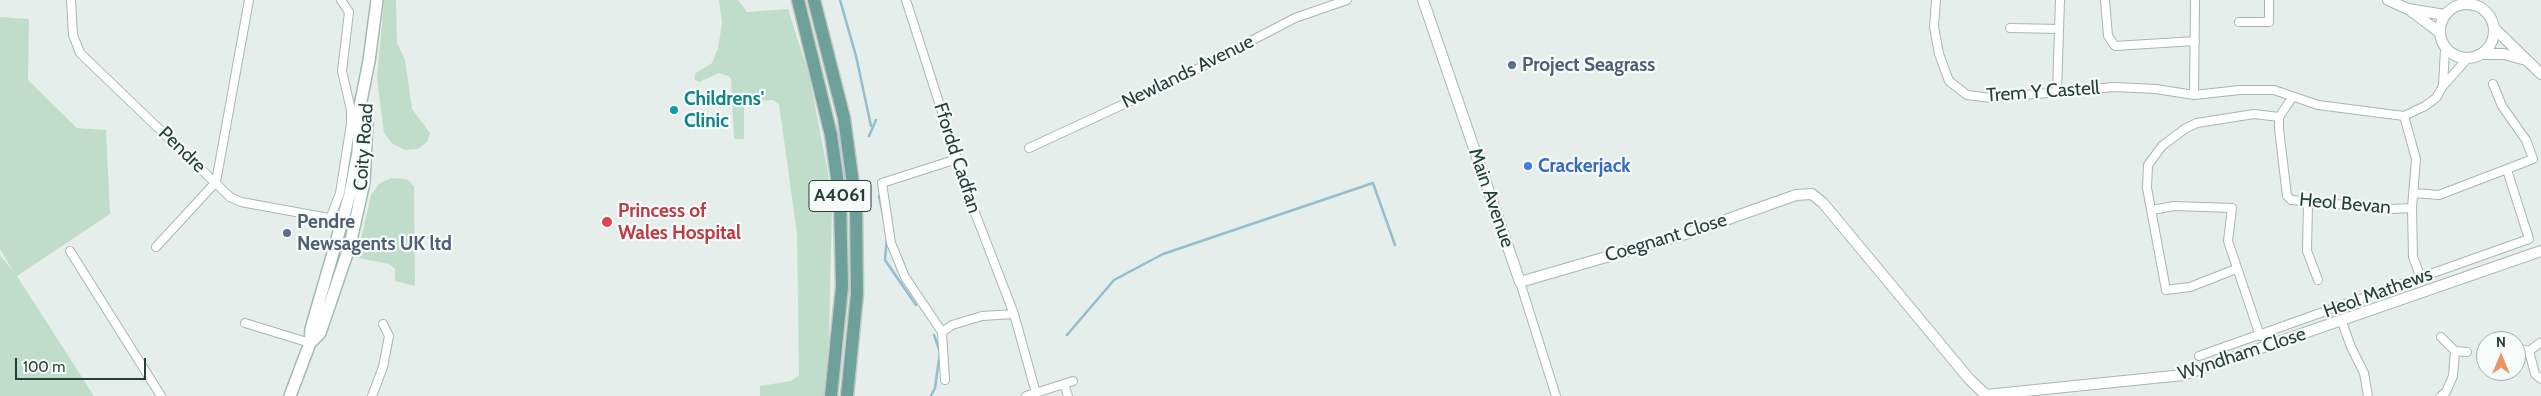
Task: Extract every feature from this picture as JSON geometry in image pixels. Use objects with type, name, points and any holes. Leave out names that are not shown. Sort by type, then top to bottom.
[{"type":"main road","name":"A4061","points":[[798,0],[831,135],[840,199],[842,287],[831,396]]},
{"type":"main road","name":"A4061","points":[[814,0],[844,118],[856,206],[857,294],[847,396]]},
{"type":"main road","name":"Coity Road","points":[[290,396],[310,342],[320,333],[350,245],[349,222],[366,168],[369,61],[377,1]]},
{"type":"street","name":"Pendre","points":[[71,0],[73,35],[80,53],[216,182],[230,198],[241,202],[349,222]]},
{"type":"street","points":[[156,247],[216,182],[249,0]]},
{"type":"street","points":[[330,219],[340,193],[351,124],[342,71],[349,12],[341,0]]},
{"type":"street","name":"Ffordd Cadfan","points":[[906,0],[972,205],[1014,314],[1036,393]]},
{"type":"street","name":"Newlands Avenue","points":[[1029,148],[1178,79],[1295,18],[1347,0]]},
{"type":"street","name":"Main Avenue","points":[[1423,0],[1520,282],[1556,396]]},
{"type":"street","name":"Trem Y Castell","points":[[1936,0],[1934,27],[1938,54],[1949,82],[1967,95],[1991,98],[2114,87],[2194,95],[2240,90],[2274,90],[2292,98],[2318,104],[2404,116]]},
{"type":"street","points":[[2057,92],[2060,0]]},
{"type":"street","points":[[2105,0],[2108,36],[2115,46],[2195,41]]},
{"type":"street","points":[[2194,95],[2195,0]]},
{"type":"street","points":[[2239,22],[2268,22],[2269,0]]},
{"type":"street","points":[[2388,0],[2408,8],[2445,15]]},
{"type":"street","points":[[2439,32],[2445,15],[2455,7],[2470,4],[2486,12],[2494,28],[2541,74]]},
{"type":"street","points":[[2408,8],[2439,32],[2445,48],[2443,86]]},
{"type":"street","points":[[2010,28],[2059,29]]},
{"type":"street","points":[[2482,54],[2492,43],[2494,28]]},
{"type":"street","points":[[2445,48],[2459,58],[2467,59],[2482,54],[2504,54],[2529,61]]},
{"type":"street","points":[[2404,116],[2425,106],[2436,98],[2443,86],[2467,59]]},
{"type":"street","points":[[2414,193],[2439,195],[2533,160],[2526,140],[2502,106],[2493,84]]},
{"type":"street","points":[[2236,270],[2190,288],[2166,290],[2147,188],[2148,166],[2162,146],[2186,128],[2197,123],[2254,114],[2279,117],[2292,98]]},
{"type":"street","name":"Heol Bevan","points":[[2279,117],[2287,196],[2291,200],[2391,209],[2412,208],[2416,159],[2404,116]]},
{"type":"street","points":[[944,380],[942,332],[904,276],[891,244],[882,183],[957,159]]},
{"type":"street","name":"Heol Mathews","points":[[2199,356],[2260,336],[2529,238],[2507,170]]},
{"type":"street","name":"Coegnant Close","points":[[1520,282],[1689,233],[1796,194],[1812,194]]},
{"type":"street","name":"Wyndham Close","points":[[1812,194],[1823,203],[1970,380],[1985,395],[2183,375],[2342,322],[2406,297],[2541,251]]},
{"type":"street","points":[[2308,202],[2308,251],[2318,280]]},
{"type":"street","points":[[2152,210],[2174,206],[2232,208],[2228,242],[2260,336]]},
{"type":"street","points":[[2412,208],[2413,257],[2421,278]]},
{"type":"street","points":[[70,251],[161,396]]},
{"type":"street","points":[[942,332],[952,325],[982,316],[1014,314]]},
{"type":"street","points":[[245,322],[310,342]]},
{"type":"street","points":[[2342,322],[2351,347],[2364,373],[2368,396]]},
{"type":"street","points":[[372,396],[383,367],[389,336],[383,324]]},
{"type":"street","points":[[2441,337],[2455,351],[2468,352]]},
{"type":"street","points":[[2529,351],[2540,342]]},
{"type":"street","points":[[2441,396],[2446,392],[2453,376],[2455,351]]},
{"type":"street","points":[[2529,351],[2535,374],[2541,379]]},
{"type":"street","points":[[1026,396],[1073,381]]},
{"type":"street","points":[[1064,384],[1068,396]]},
{"type":"green space","points":[[384,0],[396,0],[397,43],[405,60],[412,109],[430,133],[427,142],[418,149],[405,150],[393,144],[384,133],[377,78]]},
{"type":"green space","points":[[719,0],[738,0],[747,12],[788,9],[809,75],[828,173],[832,206],[829,339],[824,396],[760,396],[760,386],[791,381],[799,375],[797,234],[779,104],[773,100],[744,102],[744,139],[734,139],[731,79],[729,76],[719,73],[699,82],[694,79],[696,73],[712,63],[718,48],[722,23]]},
{"type":"green space","points":[[0,17],[29,19],[28,80],[77,128],[106,130],[110,214],[17,276],[94,396],[0,396],[0,255],[13,271],[0,249]]},
{"type":"green space","points":[[391,178],[407,179],[414,186],[415,286],[395,281],[395,269],[389,264],[353,257],[361,239],[371,195],[379,184]]},
{"type":"waterway","points":[[840,0],[856,56],[871,126]]},
{"type":"waterway","points":[[869,136],[876,120]]},
{"type":"waterway","points":[[1067,335],[1114,280],[1163,254],[1373,183],[1395,245]]},
{"type":"waterway","points":[[879,196],[884,219]]},
{"type":"waterway","points":[[887,237],[885,260],[916,305]]},
{"type":"waterway","points":[[931,396],[935,388],[940,352],[934,335]]},
{"type":"place","name":"Project Seagrass","points":[[1512,65]]},
{"type":"place","name":"Childrens' Clinic","points":[[674,110]]},
{"type":"place","name":"Crackerjack","points":[[1528,166]]},
{"type":"place","name":"Princess of Wales Hospital","points":[[607,222]]},
{"type":"place","name":"Pendre Newsagents UK ltd","points":[[287,233]]}]
